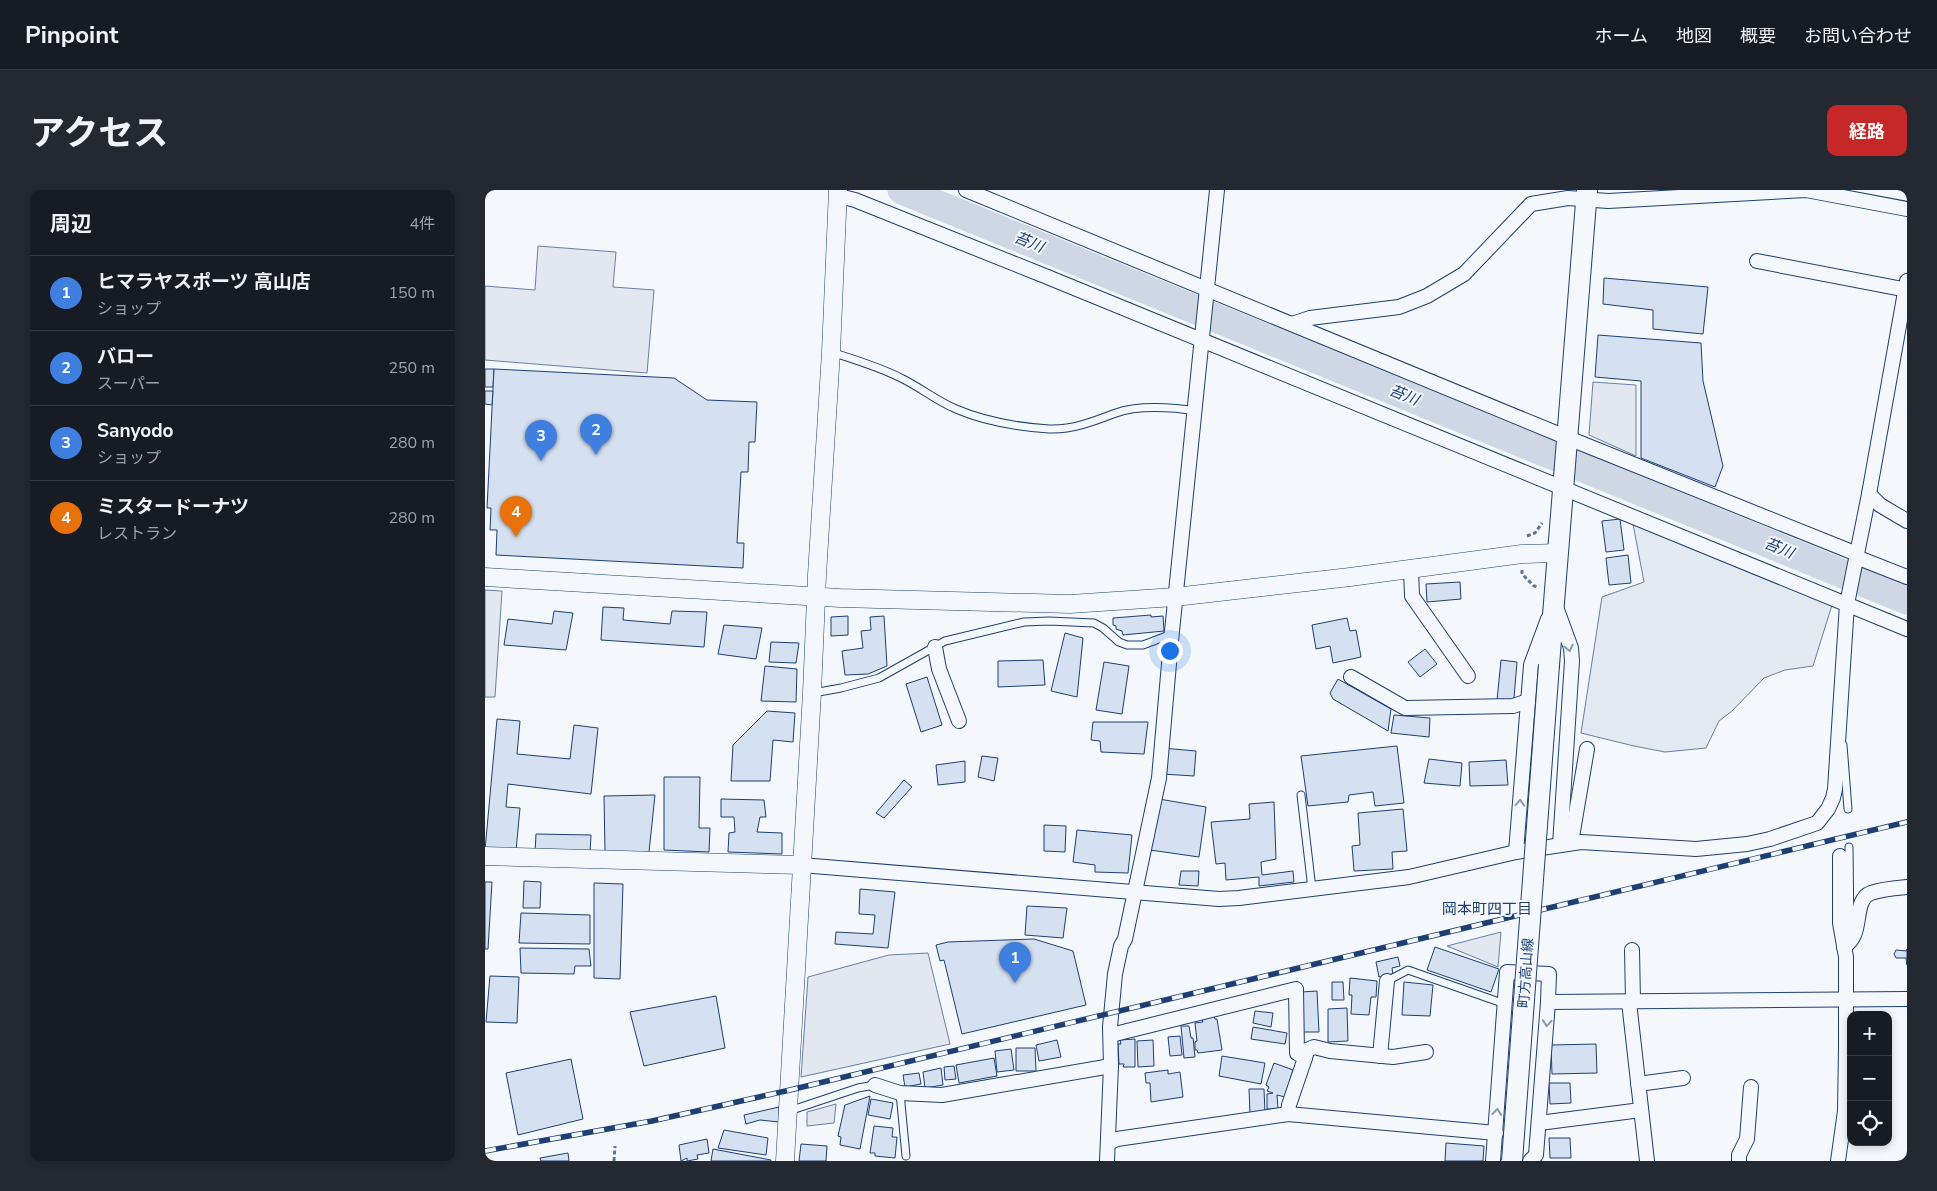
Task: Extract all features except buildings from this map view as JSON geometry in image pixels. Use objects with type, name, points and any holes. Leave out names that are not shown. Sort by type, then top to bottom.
[{"type":"main road","points":[[1564,486],[1587,194]]},
{"type":"main road","name":"町方高山線","points":[[1512,1161],[1564,486]]},
{"type":"street","points":[[966,190],[1856,558],[1907,577]]},
{"type":"street","points":[[1107,1161],[1111,1066],[1110,1027],[1115,974],[1121,946],[1125,940],[1159,778],[1175,596],[1217,190]]},
{"type":"street","points":[[1292,324],[1310,318],[1399,307],[1427,296],[1464,274],[1531,204],[1587,194],[1608,201],[1806,190],[1907,209]]},
{"type":"street","points":[[785,1161],[839,193],[1202,337],[1847,601],[1907,628]]},
{"type":"street","points":[[485,856],[801,865],[1219,898],[1409,877],[1516,852],[1565,844],[1597,842],[1668,848],[1721,847],[1770,839],[1817,823],[1828,809],[1833,798],[1847,601],[1869,494],[1906,287],[1757,260]]},
{"type":"street","points":[[1869,494],[1880,506],[1907,521]]},
{"type":"street","points":[[485,578],[840,598],[1070,604],[1175,596],[1411,569],[1522,554],[1558,553]]},
{"type":"street","points":[[1411,569],[1412,596],[1468,676]]},
{"type":"street","points":[[1516,852],[1531,665],[1554,601]]},
{"type":"street","points":[[1554,601],[1571,648],[1572,661],[1565,844]]},
{"type":"street","points":[[935,647],[939,669],[959,721]]},
{"type":"street","points":[[1351,677],[1405,708],[1513,706],[1528,701]]},
{"type":"street","points":[[1565,844],[1587,749]]},
{"type":"street","points":[[1838,1161],[1845,1111],[1847,945],[1840,923],[1845,852]]},
{"type":"street","points":[[1847,945],[1854,937],[1859,922],[1859,909],[1863,900],[1870,893],[1907,887]]},
{"type":"street","points":[[1632,950],[1631,1002],[1647,1161]]},
{"type":"street","points":[[1493,1161],[1507,972],[1549,974],[1536,1155],[1530,1161]]},
{"type":"street","points":[[1380,1056],[1387,981]]},
{"type":"street","points":[[1111,1035],[1296,989],[1297,1054],[1305,1058]]},
{"type":"street","points":[[1548,1002],[1907,1000]]},
{"type":"street","points":[[1288,1114],[1289,1105],[1307,1050],[1314,1047],[1330,1051],[1380,1056],[1427,1052]]},
{"type":"street","points":[[875,1086],[900,1093],[942,1095],[1111,1066]]},
{"type":"street","points":[[1638,1084],[1683,1078]]},
{"type":"street","points":[[1739,1161],[1739,1155],[1747,1139],[1751,1088]]},
{"type":"street","points":[[1539,1123],[1641,1110]]},
{"type":"street","points":[[1108,1143],[1117,1139],[1288,1114],[1496,1133]]},
{"type":"lane","points":[[831,352],[880,368],[956,409],[1000,422],[1018,425],[1060,428],[1094,421],[1117,412],[1132,410],[1185,409],[1195,411]]},
{"type":"lane","points":[[812,693],[879,678],[945,641],[1024,622],[1049,621],[1094,624],[1103,628],[1119,642],[1127,645],[1143,645],[1172,634]]},
{"type":"lane","points":[[1839,722],[1845,758],[1848,809]]},
{"type":"lane","points":[[1301,795],[1311,889]]},
{"type":"lane","points":[[1387,981],[1408,970],[1506,1004]]},
{"type":"lane","points":[[788,1112],[858,1088],[875,1086]]},
{"type":"lane","points":[[900,1093],[906,1156]]},
{"type":"path","points":[[614,1161],[615,1146]]},
{"type":"shaded area","points":[[538,246],[616,252],[613,287],[654,290],[647,373],[485,360],[485,286],[535,290]]},
{"type":"shaded area","points":[[1593,382],[1636,385],[1636,456],[1589,435]]},
{"type":"shaded area","points":[[1633,524],[1832,605],[1813,666],[1785,670],[1764,678],[1732,711],[1719,721],[1706,748],[1665,752],[1581,733],[1602,597],[1644,582]]},
{"type":"shaded area","points":[[485,590],[502,591],[495,697],[485,697]]},
{"type":"shaded area","points":[[1501,932],[1498,967],[1447,946]]},
{"type":"shaded area","points":[[928,953],[950,1044],[801,1077],[808,977],[889,955]]},
{"type":"shaded area","points":[[836,1104],[834,1123],[807,1126],[807,1112]]},
{"type":"waterway","name":"苔川","points":[[902,190],[1907,600]]},
{"type":"railway","points":[[485,1151],[652,1121],[790,1090],[1907,822]]},
{"type":"place","name":"バロー","points":[[596,455]]},
{"type":"place","name":"Sanyodo","points":[[541,461]]},
{"type":"place","name":"ミスタードーナツ","points":[[516,537]]},
{"type":"place","name":"ヒマラヤスポーツ 高山店","points":[[1015,983]]},
{"type":"district","name":"岡本町四丁目","points":[[1487,909]]}]
